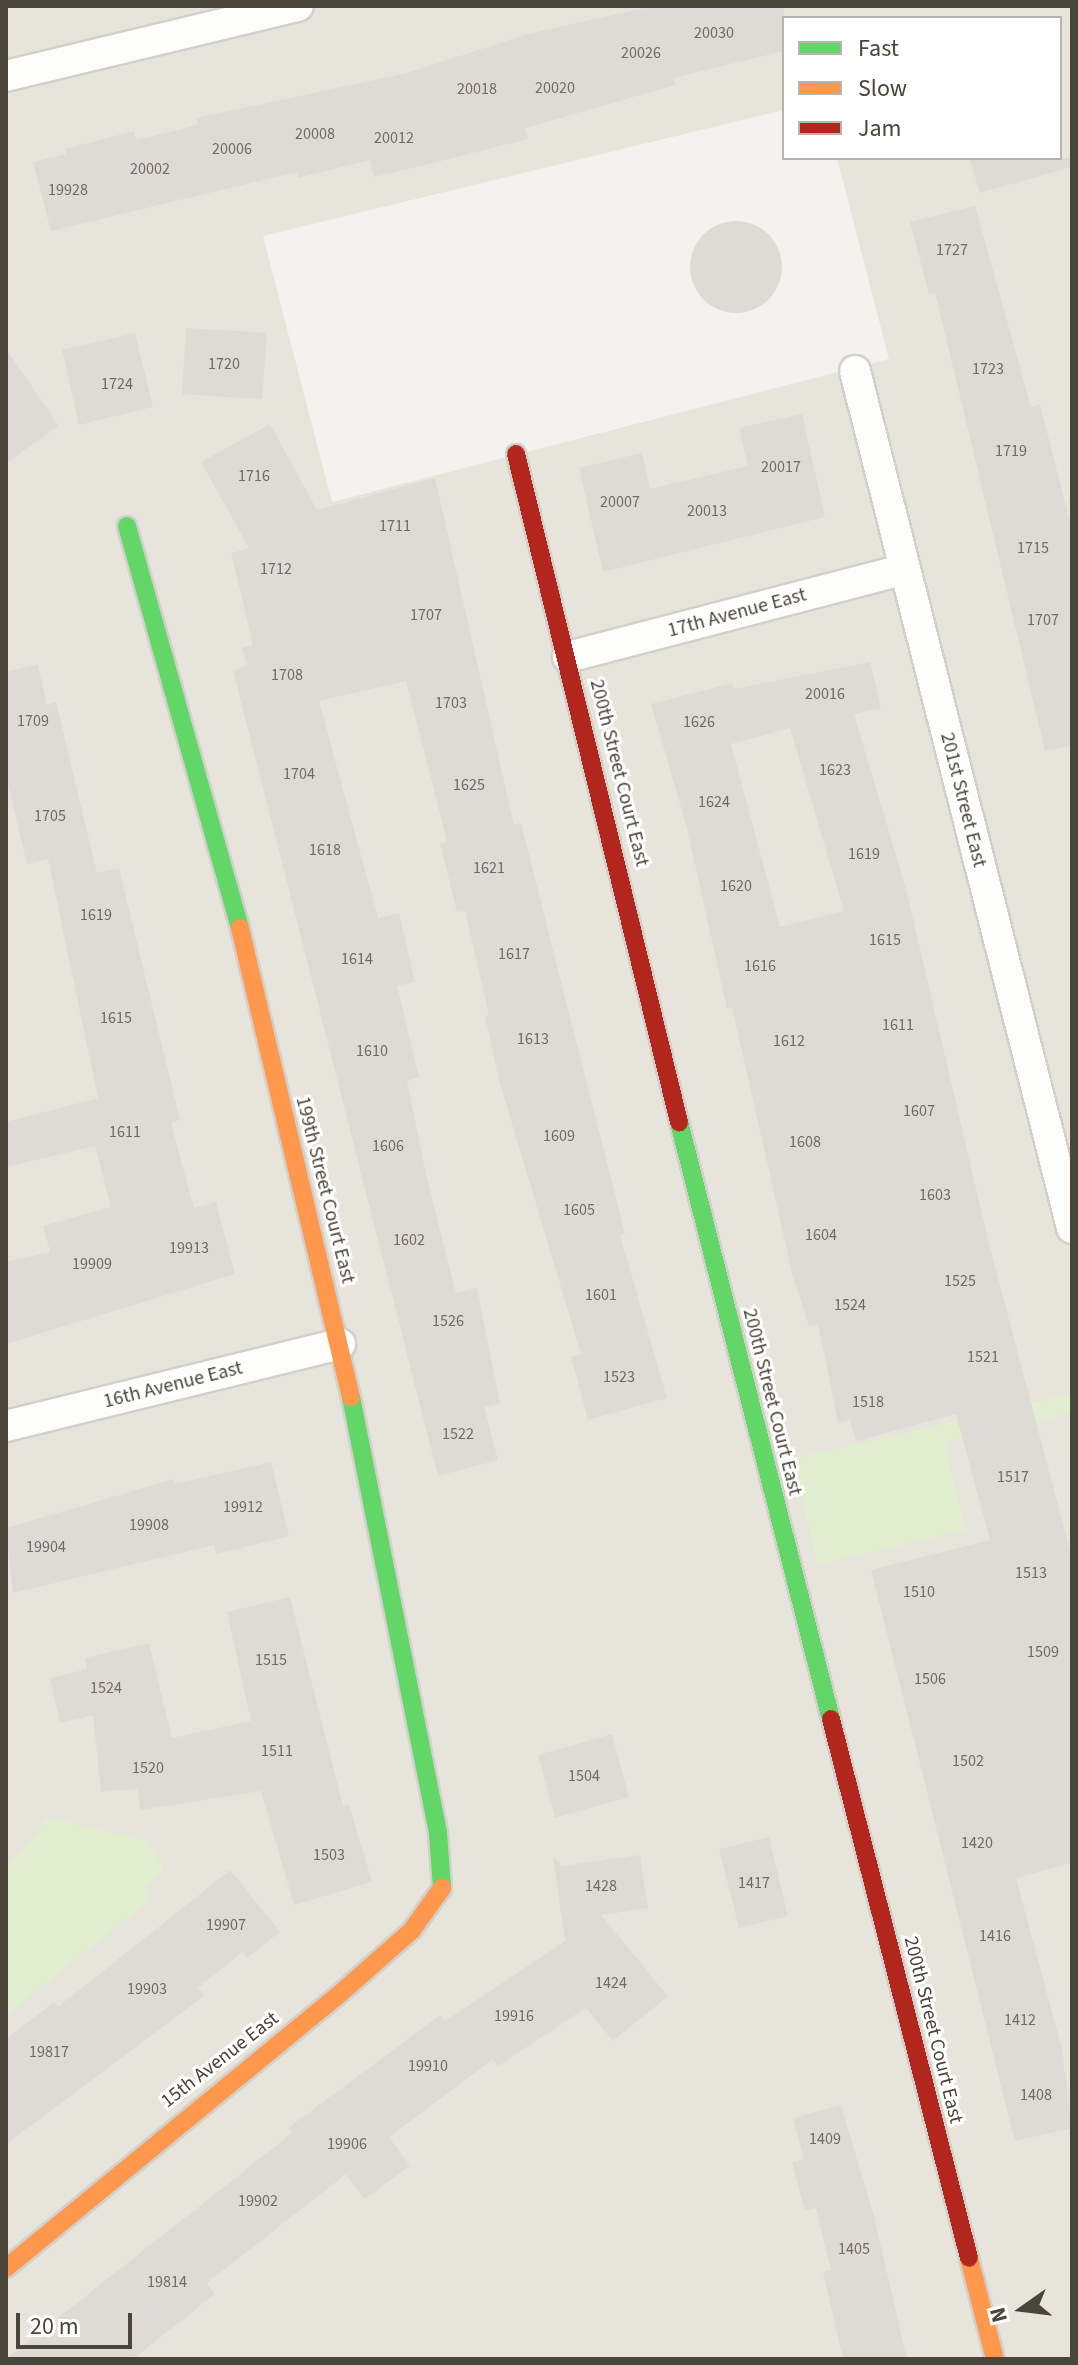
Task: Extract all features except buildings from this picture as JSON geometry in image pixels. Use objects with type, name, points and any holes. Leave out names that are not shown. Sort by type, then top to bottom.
[{"type":"street","points":[[6,76],[298,6]]},
{"type":"street","name":"201st Street East","points":[[855,371],[1072,1228]]},
{"type":"street","name":"200th Street Court East","points":[[516,454],[717,1276],[995,2359]]},
{"type":"street","name":"199th Street Court East","points":[[127,526],[234,902],[340,1344],[402,1639],[442,1874]]},
{"type":"street","name":"17th Avenue East","points":[[568,657],[905,569]]},
{"type":"street","name":"16th Avenue East","points":[[6,1426],[340,1344]]},
{"type":"street","name":"15th Avenue East","points":[[6,2268],[412,1930],[442,1889],[442,1874]]},
{"type":"shaded area","points":[[6,6],[1072,6],[1072,2359],[6,2359]],"holes":[[[782,16],[1062,16],[1062,160],[838,160],[889,359],[332,502],[263,236],[782,110]]]},
{"type":"green space","points":[[1072,1394],[1072,1413],[945,1442],[965,1530],[818,1565],[793,1459]]},
{"type":"green space","points":[[43,1817],[146,1840],[164,1869],[144,1887],[149,1901],[6,2015],[6,1866],[38,1835]]},
{"type":"traffic: fast","points":[[127,526],[240,928]]},
{"type":"traffic: fast","points":[[679,1122],[831,1719]]},
{"type":"traffic: fast","points":[[351,1397],[438,1833],[442,1888]]},
{"type":"traffic: slow","points":[[240,928],[351,1397]]},
{"type":"traffic: slow","points":[[6,2268],[335,1998],[412,1930],[442,1888]]},
{"type":"traffic: slow","points":[[969,2258],[995,2359]]},
{"type":"traffic: jam","points":[[516,454],[679,1122]]},
{"type":"traffic: jam","points":[[831,1719],[969,2258]]}]
